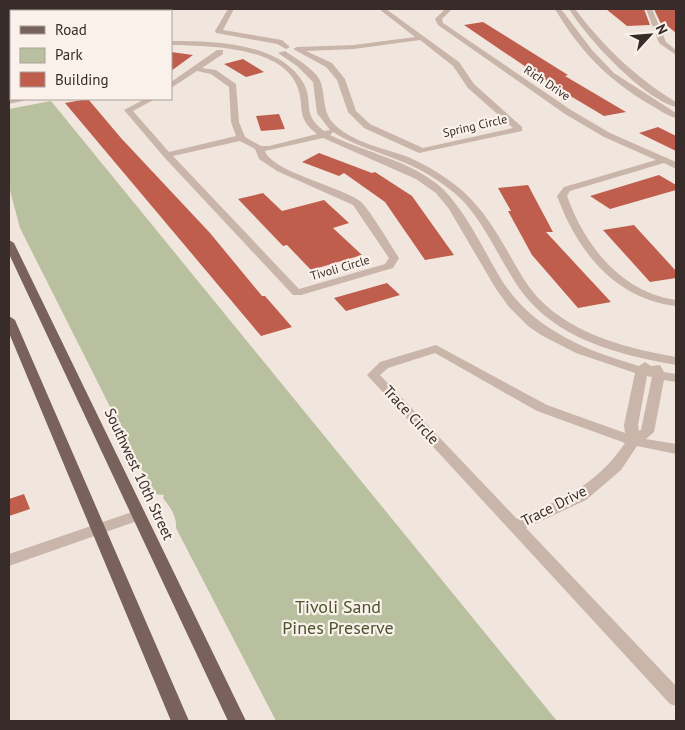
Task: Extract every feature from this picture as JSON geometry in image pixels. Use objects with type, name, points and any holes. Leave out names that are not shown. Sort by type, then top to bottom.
[{"type":"main road","name":"Southwest 10th Street","points":[[9,243],[237,721]]},
{"type":"main road","points":[[9,320],[180,721]]},
{"type":"street","points":[[231,9],[219,31],[278,42],[317,82],[318,103],[327,122],[334,128],[428,171],[464,196],[483,220],[512,272],[542,311],[567,327],[635,354],[676,361]]},
{"type":"street","name":"Spring Circle","points":[[382,9],[456,64],[471,86],[519,129],[422,151],[390,164]]},
{"type":"street","name":"Rich Drive","points":[[449,9],[438,19],[440,24],[568,112],[607,135],[676,166]]},
{"type":"street","points":[[558,9],[590,52],[610,74],[633,91],[676,116]]},
{"type":"street","points":[[572,9],[605,51],[626,73],[648,89],[676,105]]},
{"type":"street","points":[[649,9],[663,43],[676,53]]},
{"type":"street","points":[[172,37],[221,39],[287,50],[329,65],[341,78],[352,112],[367,126],[422,151]]},
{"type":"street","points":[[268,56],[287,50],[354,47],[421,38]]},
{"type":"street","points":[[172,43],[220,46],[268,56],[290,69],[302,86],[302,107],[308,120],[321,133],[412,173],[438,191],[467,229],[497,282],[533,324],[558,339],[641,372],[676,378]]},
{"type":"street","points":[[590,52],[605,51]]},
{"type":"street","points":[[172,85],[220,52]]},
{"type":"street","points":[[167,155],[241,138],[236,122],[233,86],[213,72],[197,69]]},
{"type":"street","name":"Tivoli Circle","points":[[149,100],[128,110],[167,155],[297,293],[389,266],[394,258],[357,203],[280,169],[262,157],[259,148],[241,138]]},
{"type":"street","points":[[259,148],[269,149],[334,128]]},
{"type":"street","points":[[665,160],[567,189],[562,196],[566,212],[583,237],[603,263],[626,285],[658,301],[676,303]]},
{"type":"street","name":"Trace Circle","points":[[676,449],[633,441],[542,408],[436,349],[384,365],[373,374],[676,698]]},
{"type":"street","points":[[633,441],[631,425],[641,372],[652,357]]},
{"type":"street","points":[[652,357],[659,376]]},
{"type":"street","name":"Trace Drive","points":[[514,526],[581,496],[616,467],[633,441],[647,432],[659,376]]},
{"type":"street","points":[[9,560],[138,515]]},
{"type":"green space","name":"Tivoli Sand Pines Preserve","points":[[51,101],[557,721],[276,721],[176,528],[174,516],[163,498],[164,495],[154,494],[20,228],[9,187],[9,109]]},
{"type":"building","points":[[606,9],[644,9],[650,25],[627,26]]},
{"type":"building","points":[[654,9],[676,9],[676,33],[665,24],[661,24]]},
{"type":"building","points":[[483,22],[568,75],[565,76],[626,112],[604,116],[557,88],[464,25]]},
{"type":"building","points":[[172,52],[193,55],[172,70]]},
{"type":"building","points":[[243,59],[264,72],[246,77],[224,64]]},
{"type":"building","points":[[89,100],[121,138],[210,233],[262,296],[265,296],[292,327],[261,336],[65,103]]},
{"type":"building","points":[[279,114],[285,129],[261,131],[256,116]]},
{"type":"building","points":[[658,127],[676,136],[676,151],[639,133]]},
{"type":"building","points":[[319,153],[372,173],[375,172],[412,196],[454,255],[425,260],[385,202],[344,173],[339,176],[302,162]]},
{"type":"building","points":[[659,175],[676,185],[676,190],[610,209],[590,196]]},
{"type":"building","points":[[528,185],[553,232],[546,232],[611,302],[578,308],[532,255],[498,188]]},
{"type":"building","points":[[263,193],[282,211],[324,200],[349,223],[333,228],[362,255],[311,270],[287,245],[283,246],[238,199]]},
{"type":"building","points":[[634,225],[676,271],[676,278],[650,282],[603,230]]},
{"type":"building","points":[[387,283],[400,295],[346,311],[334,298]]},
{"type":"building","points":[[24,494],[30,509],[9,516],[9,499]]}]
